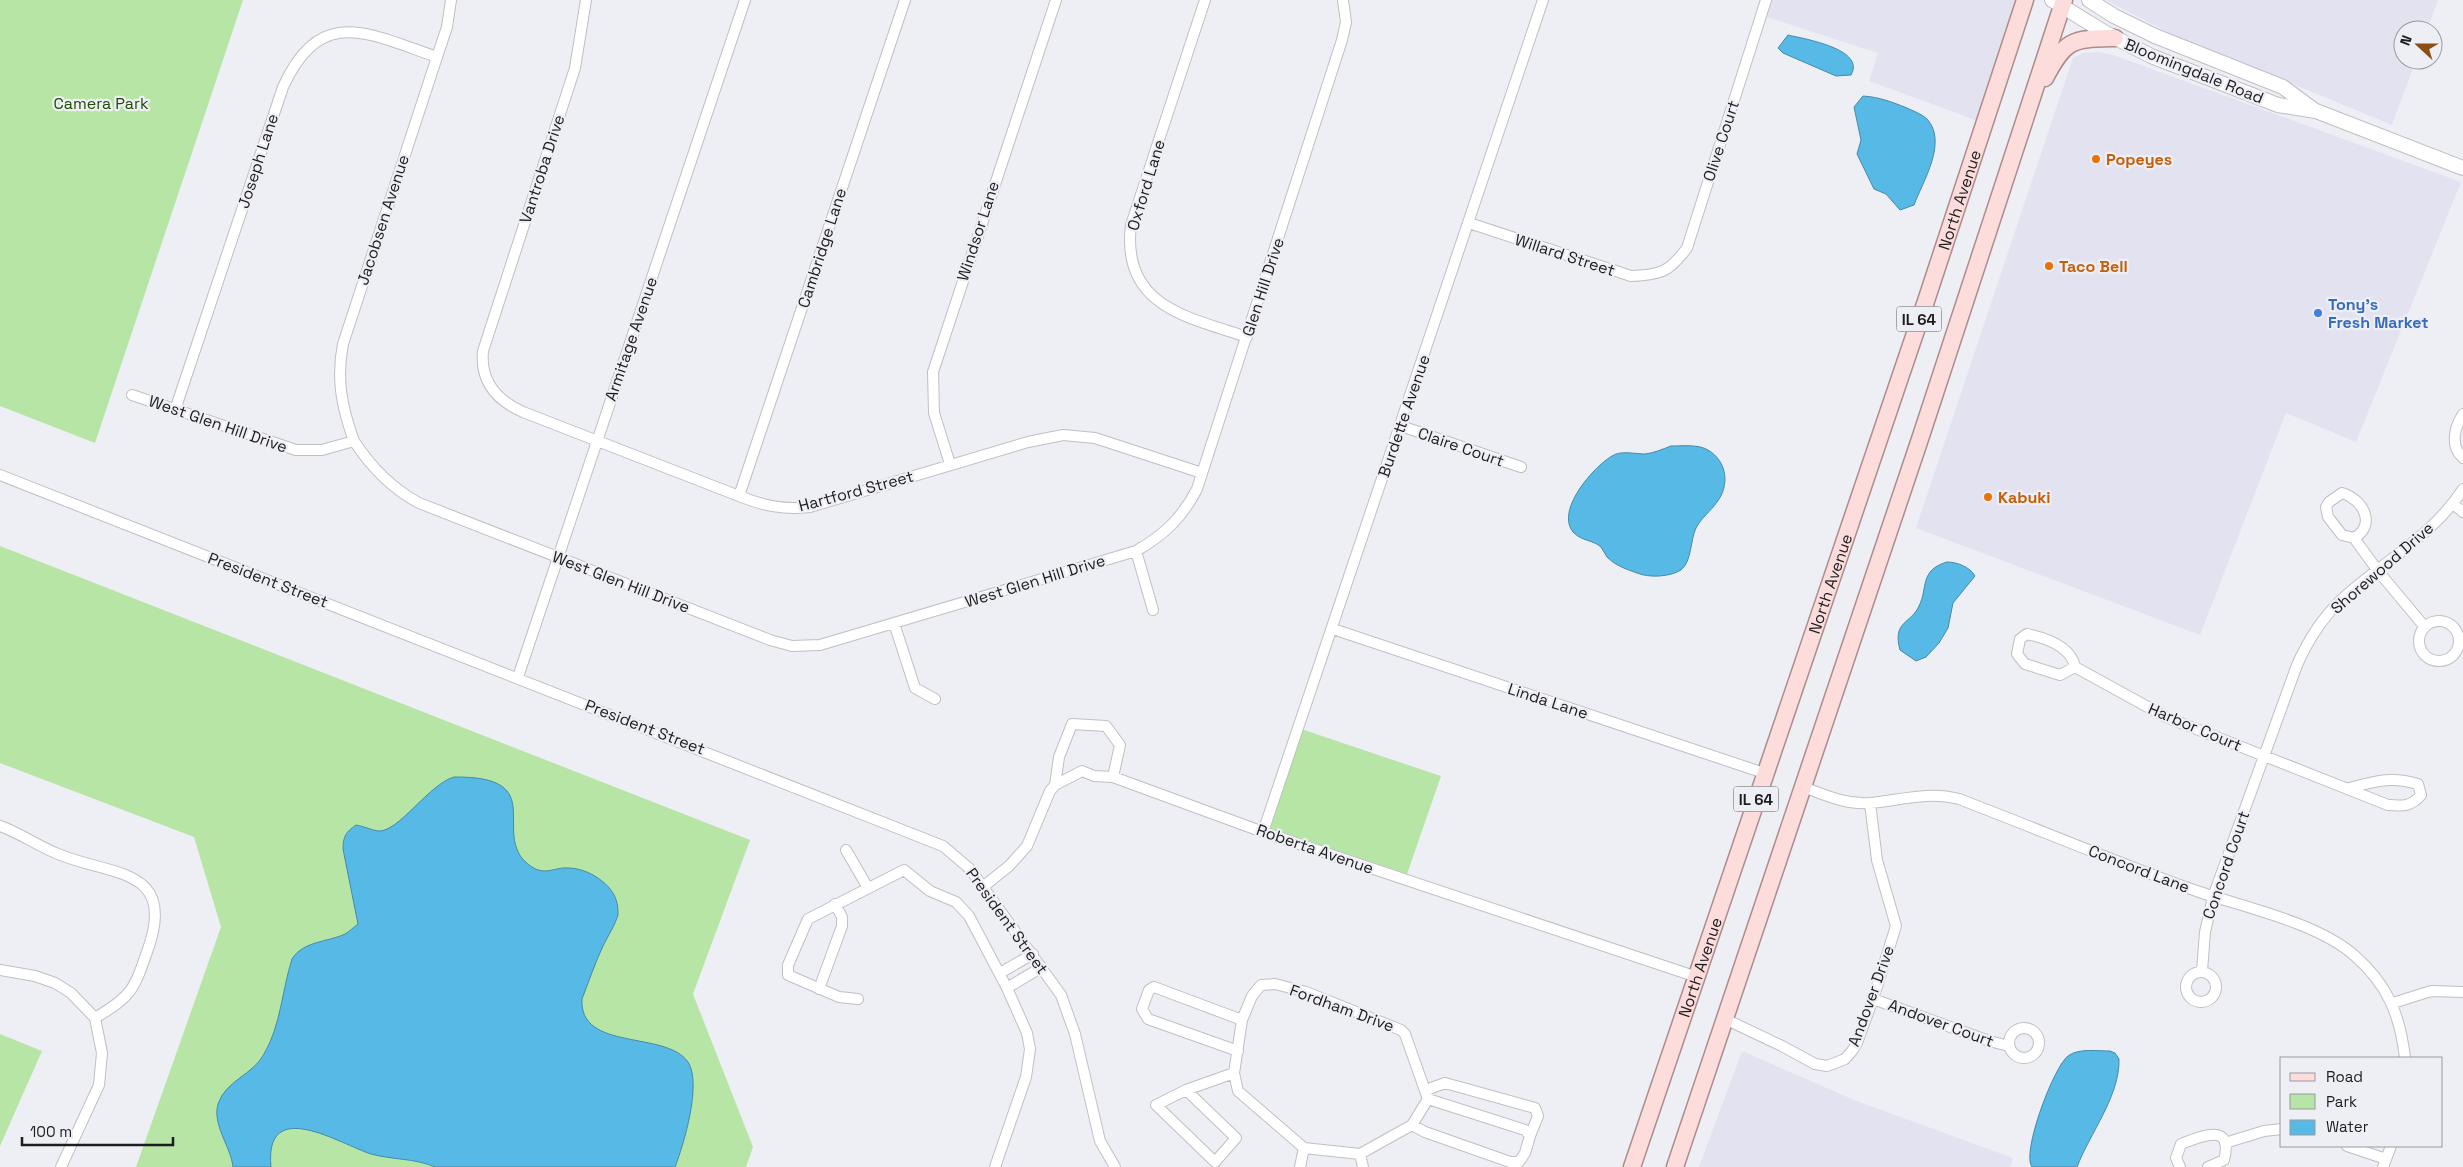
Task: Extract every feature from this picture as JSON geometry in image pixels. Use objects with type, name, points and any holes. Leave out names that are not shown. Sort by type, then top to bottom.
[{"type":"main road","name":"North Avenue","points":[[1632,1167],[2025,0]]},
{"type":"main road","name":"IL 64","points":[[1675,1167],[2027,111],[2059,2]]},
{"type":"main road","points":[[2027,111],[2051,66],[2064,47],[2079,40],[2115,38]]},
{"type":"street","name":"Jacobsen Avenue","points":[[354,441],[340,394],[339,373],[343,344],[437,57],[446,27],[451,0]]},
{"type":"street","name":"Vantroba Drive","points":[[486,336],[575,68],[586,0]]},
{"type":"street","name":"Armitage Avenue","points":[[518,677],[745,0]]},
{"type":"street","name":"Cambridge Lane","points":[[739,496],[905,0]]},
{"type":"street","name":"Windsor Lane","points":[[950,464],[934,413],[933,372],[1056,0]]},
{"type":"street","name":"Oxford Lane","points":[[1205,0],[1131,225],[1131,257],[1141,282],[1154,299],[1168,309],[1247,338]]},
{"type":"street","name":"Glen Hill Drive","points":[[1136,551],[1158,538],[1178,519],[1191,500],[1202,473],[1342,40],[1346,22],[1343,0]]},
{"type":"street","name":"Burdette Avenue","points":[[1263,832],[1333,629],[1543,0]]},
{"type":"street","name":"Olive Court","points":[[1663,273],[1674,265],[1687,248],[1766,0]]},
{"type":"street","name":"Bloomingdale Road","points":[[2089,0],[2114,16],[2155,36],[2283,87],[2316,111]]},
{"type":"street","name":"Bloomingdale Road","points":[[2059,2],[2115,38],[2151,56],[2278,105],[2316,111],[2463,168]]},
{"type":"street","name":"Joseph Lane","points":[[175,410],[282,87],[300,56],[310,45],[321,38],[346,32],[372,35],[437,57]]},
{"type":"street","name":"Willard Street","points":[[1469,223],[1631,276],[1654,276],[1663,273]]},
{"type":"street","name":"Hartford Street","points":[[486,336],[482,359],[484,372],[488,386],[501,401],[522,412],[765,506],[779,508],[810,507],[1041,438],[1063,435],[1096,438],[1202,473]]},
{"type":"street","name":"West Glen Hill Drive","points":[[132,395],[296,450],[322,450],[354,441],[376,470],[402,494],[436,510],[782,644],[802,647],[820,645],[1136,551]]},
{"type":"street","points":[[2463,414],[2459,420],[2454,441],[2456,452],[2463,458]]},
{"type":"street","name":"Claire Court","points":[[1400,426],[1521,467]]},
{"type":"street","name":"President Street","points":[[0,475],[926,838],[957,856],[984,886],[1061,995],[1069,1016],[1100,1141],[1115,1167]]},
{"type":"street","name":"Shorewood Drive","points":[[2263,759],[2297,665],[2308,642],[2320,624],[2343,598],[2415,541],[2453,504],[2463,489]]},
{"type":"street","points":[[2354,538],[2363,532],[2367,520],[2366,513],[2356,500],[2342,493],[2329,502],[2326,512],[2342,535],[2354,538],[2378,571],[2424,626]]},
{"type":"street","points":[[2453,504],[2463,512]]},
{"type":"street","points":[[1136,551],[1153,610]]},
{"type":"street","points":[[2436,621],[2449,623],[2458,632],[2460,645],[2453,657],[2442,662],[2429,660],[2424,655],[2420,650],[2418,638],[2424,626],[2436,621]]},
{"type":"street","points":[[894,623],[915,688],[935,699]]},
{"type":"street","name":"Linda Lane","points":[[1333,629],[1764,773]]},
{"type":"street","name":"Harbor Court","points":[[2075,667],[2060,675],[2025,664],[2017,654],[2020,640],[2027,634],[2066,650],[2073,657],[2075,667],[2166,717],[2263,759],[2350,788],[2388,804],[2405,806],[2416,801],[2421,795],[2418,784],[2402,779],[2380,780],[2350,788]]},
{"type":"street","points":[[1056,785],[1059,757],[1072,724],[1106,726],[1120,745],[1113,777]]},
{"type":"street","name":"Concord Court","points":[[2202,971],[2205,932],[2213,897],[2263,759]]},
{"type":"street","name":"Roberta Avenue","points":[[984,886],[1009,866],[1027,846],[1046,796],[1056,785],[1082,771],[1094,776],[1113,777],[1263,832],[1697,977]]},
{"type":"street","name":"Concord Lane","points":[[1803,787],[1837,800],[1870,803],[1930,794],[1959,798],[2213,897],[2267,913],[2338,943],[2368,968],[2393,1003],[2405,1057]]},
{"type":"street","name":"Andover Drive","points":[[1725,1019],[1815,1064],[1827,1066],[1845,1059],[1852,1051],[1857,1043],[1873,999],[1896,926],[1877,860],[1870,803]]},
{"type":"street","points":[[0,826],[58,854],[124,872],[140,882],[151,896],[156,911],[154,931],[134,987],[121,1002],[95,1018]]},
{"type":"street","points":[[846,850],[868,888]]},
{"type":"street","points":[[858,999],[839,997],[791,978],[787,970],[788,964],[808,919],[904,870],[930,891],[962,907],[969,916],[1000,973],[1027,1033],[1029,1063],[995,1167]]},
{"type":"street","points":[[819,989],[842,926],[842,916],[836,904]]},
{"type":"street","points":[[1000,973],[1033,954]]},
{"type":"street","points":[[1007,988],[1042,967]]},
{"type":"street","points":[[0,970],[35,976],[55,983],[71,993],[95,1018],[102,1053],[98,1086],[61,1167]]},
{"type":"street","name":"Fordham Drive","points":[[1234,1073],[1242,1020],[1252,996],[1261,985],[1275,984],[1343,1006],[1401,1030],[1406,1034],[1427,1094]]},
{"type":"street","points":[[1238,1051],[1148,1018],[1142,1009],[1149,990],[1154,987],[1242,1020]]},
{"type":"street","points":[[2393,1003],[2431,991],[2463,992]]},
{"type":"street","name":"Andover Court","points":[[1873,999],[1989,1041],[2009,1046]]},
{"type":"street","points":[[1186,1090],[1236,1138],[1215,1162],[1156,1105],[1186,1090],[1234,1073],[1238,1091],[1304,1148],[1360,1154],[1412,1125],[1427,1094],[1445,1083],[1535,1108],[1538,1116],[1526,1153],[1520,1162],[1510,1162],[1412,1125]]},
{"type":"street","points":[[1427,1094],[1525,1130],[1530,1136]]},
{"type":"street","points":[[2225,1143],[2264,1131],[2280,1129]]},
{"type":"street","points":[[2180,1167],[2176,1158],[2181,1144],[2206,1133],[2218,1135],[2225,1143],[2224,1160],[2208,1167]]},
{"type":"street","points":[[2349,1147],[2385,1163],[2391,1147]]},
{"type":"street","points":[[1300,1167],[1304,1148]]},
{"type":"street","points":[[1360,1154],[1363,1167]]},
{"type":"shaded area","points":[[1769,0],[2022,0],[1981,122],[1869,81],[1878,53],[1764,16]]},
{"type":"shaded area","points":[[2106,0],[2438,0],[2431,20],[2393,20],[2393,70],[2412,70],[2392,125],[2171,34]]},
{"type":"shaded area","points":[[2099,52],[2116,56],[2461,182],[2356,442],[2286,413],[2200,635],[1916,528],[2073,58],[2084,53]]},
{"type":"shaded area","points":[[1742,1051],[1854,1100],[2013,1158],[2010,1167],[1699,1167]]},
{"type":"green space","name":"Camera Park","points":[[0,0],[243,0],[95,443],[0,406]]},
{"type":"green space","points":[[0,546],[750,840],[693,994],[753,1147],[746,1167],[136,1167],[221,927],[194,837],[0,763]]},
{"type":"green space","points":[[1301,729],[1441,776],[1406,877],[1266,830]]},
{"type":"green space","points":[[0,1034],[42,1051],[0,1146]]},
{"type":"water","points":[[1788,35],[1819,43],[1842,52],[1850,58],[1853,66],[1851,75],[1836,76],[1783,53],[1778,48]]},
{"type":"water","points":[[1863,96],[1875,97],[1915,111],[1927,119],[1933,128],[1935,139],[1932,162],[1914,205],[1900,210],[1886,194],[1874,189],[1857,154],[1861,140],[1854,107]]},
{"type":"water","points":[[1671,446],[1700,447],[1708,450],[1719,460],[1723,467],[1724,488],[1717,502],[1696,528],[1685,566],[1681,570],[1665,575],[1642,575],[1618,565],[1607,557],[1601,547],[1577,536],[1569,524],[1569,514],[1572,502],[1586,480],[1612,456],[1624,453],[1645,454]]},
{"type":"water","points":[[1947,562],[1963,566],[1975,576],[1953,603],[1948,628],[1939,643],[1926,657],[1916,661],[1900,650],[1898,633],[1900,628],[1916,612],[1922,600],[1928,575],[1938,565]]},
{"type":"water","points":[[454,777],[484,779],[501,786],[510,796],[513,809],[514,838],[518,852],[529,865],[544,871],[568,868],[584,871],[598,878],[615,896],[618,915],[600,952],[582,999],[585,1016],[594,1027],[608,1034],[662,1046],[677,1052],[688,1062],[692,1072],[692,1098],[687,1129],[675,1167],[435,1167],[419,1162],[371,1154],[324,1135],[307,1130],[291,1129],[279,1133],[272,1145],[271,1167],[233,1167],[218,1120],[218,1104],[227,1089],[259,1061],[270,1043],[278,1019],[292,959],[309,945],[345,934],[358,924],[343,849],[346,835],[356,825],[378,831],[386,830],[404,817],[444,781]]},
{"type":"water","points":[[2088,1050],[2115,1053],[2119,1059],[2115,1087],[2077,1167],[2032,1167],[2030,1159],[2031,1145],[2035,1128],[2048,1092],[2062,1063],[2072,1053]]},
{"type":"place","name":"Popeyes","points":[[2096,159]]},
{"type":"place","name":"Taco Bell","points":[[2049,266]]},
{"type":"place","name":"Tony's Fresh Market","points":[[2318,313]]},
{"type":"place","name":"Kabuki","points":[[1988,497]]}]
